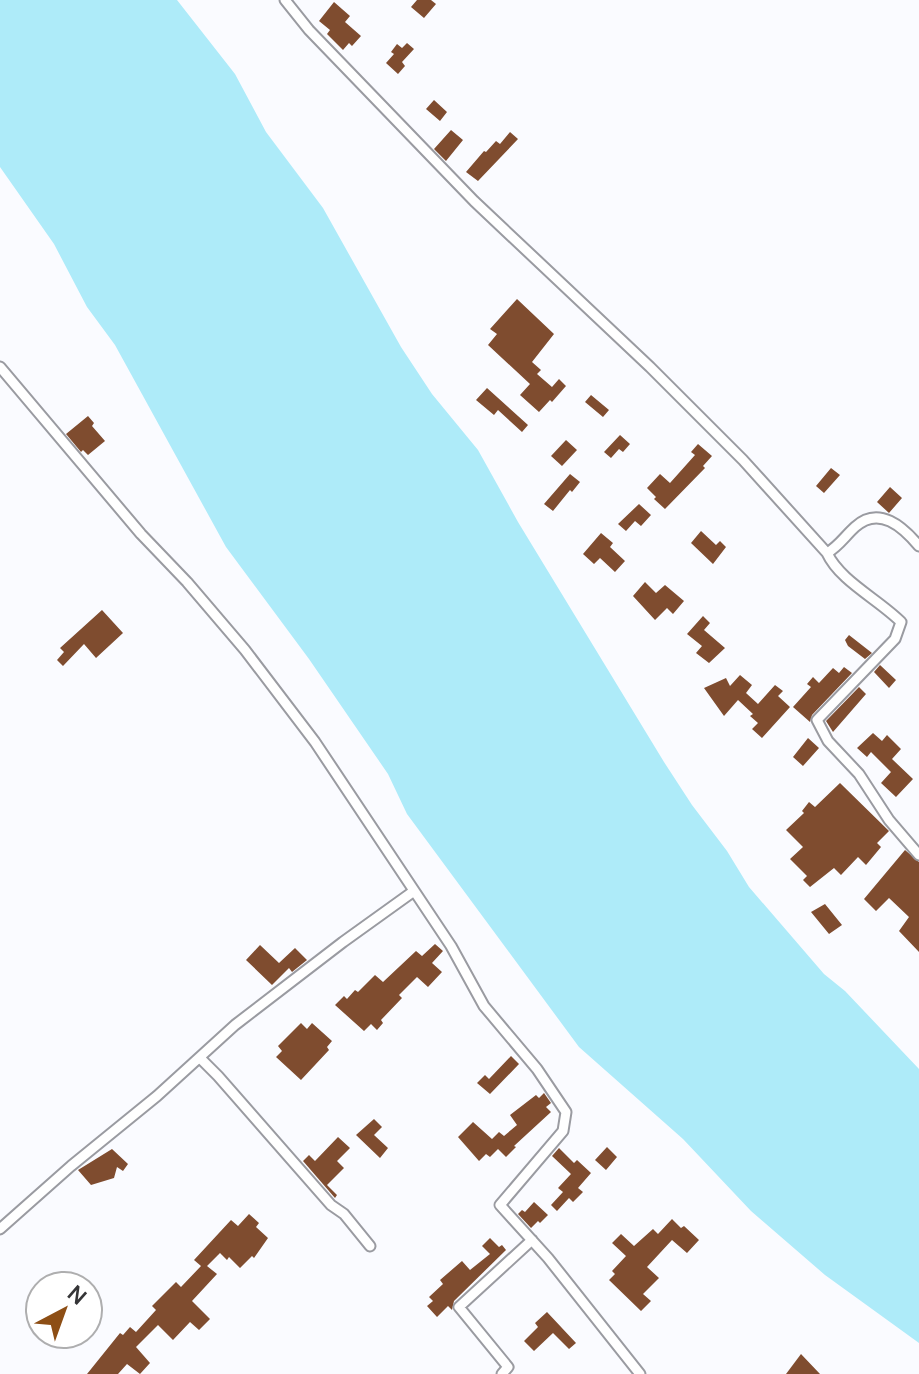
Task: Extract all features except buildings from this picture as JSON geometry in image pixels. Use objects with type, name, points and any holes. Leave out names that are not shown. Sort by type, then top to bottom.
[{"type":"street","points":[[285,0],[309,30],[474,201],[743,460],[827,553],[833,566],[901,622],[895,639],[817,720],[828,741],[859,774],[889,820],[919,855]]},
{"type":"street","points":[[0,367],[141,534],[245,650],[315,742],[451,946],[484,1006],[537,1069],[566,1112],[563,1131],[500,1205],[640,1374]]},
{"type":"street","points":[[827,553],[836,548],[857,525],[877,518],[899,525],[919,546]]},
{"type":"street","points":[[0,1229],[272,996],[414,891]]},
{"type":"street","points":[[200,1058],[370,1246]]},
{"type":"street","points":[[502,1374],[508,1367],[459,1307],[532,1240]]},
{"type":"water","points":[[0,0],[177,0],[235,74],[266,132],[323,208],[401,347],[432,394],[478,450],[518,522],[692,805],[727,851],[749,887],[824,974],[845,991],[919,1069],[919,1343],[825,1275],[751,1211],[683,1139],[579,1047],[407,814],[388,774],[309,659],[226,547],[115,345],[87,307],[54,244],[0,167]]}]
